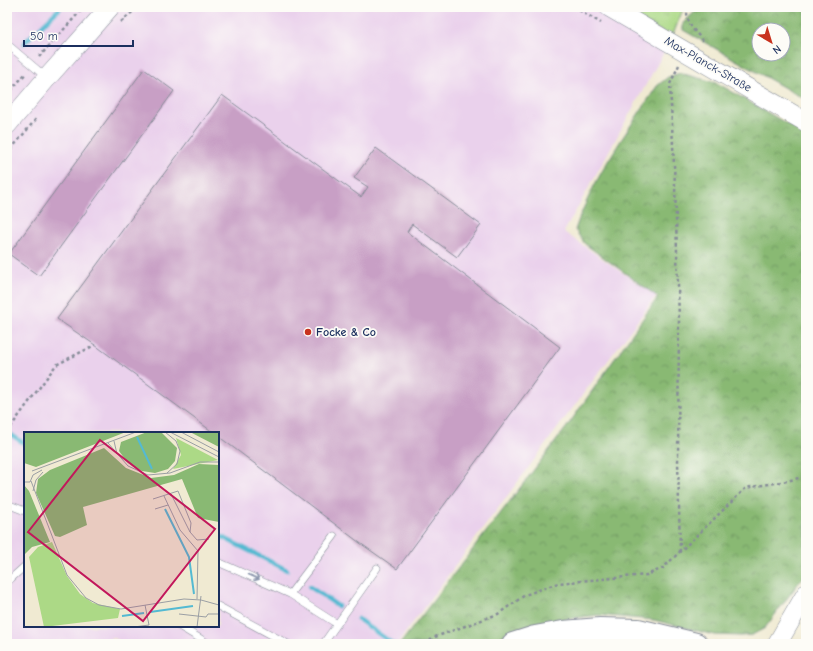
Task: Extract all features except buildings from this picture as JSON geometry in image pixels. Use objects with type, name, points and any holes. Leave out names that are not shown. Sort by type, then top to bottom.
[{"type":"highway","points":[[513,644],[534,637],[563,632],[600,629],[638,630],[689,643]]},
{"type":"street","points":[[7,125],[110,7]]},
{"type":"street","name":"Max-Planck-Straße","points":[[609,7],[806,122]]},
{"type":"street","points":[[777,644],[806,594]]},
{"type":"lane","points":[[7,44],[47,78]]},
{"type":"lane","points":[[7,504],[24,511]]},
{"type":"lane","points":[[290,594],[334,536]]},
{"type":"lane","points":[[219,562],[290,594],[337,624]]},
{"type":"lane","points":[[7,582],[24,567]]},
{"type":"lane","points":[[323,644],[377,568]]},
{"type":"lane","points":[[219,607],[288,644]]},
{"type":"lane","points":[[181,627],[209,644]]},
{"type":"path","points":[[7,96],[32,65],[84,7]]},
{"type":"path","points":[[689,7],[686,12],[688,20],[706,45]]},
{"type":"path","points":[[679,65],[670,84],[679,320],[678,460],[680,552]]},
{"type":"path","points":[[7,432],[56,365],[95,345]]},
{"type":"path","points":[[425,644],[435,637],[498,614],[525,595],[558,583],[647,575],[663,568],[746,488],[806,476]]},
{"type":"shaded area","points":[[7,7],[602,7],[668,45],[564,232],[656,296],[397,644],[125,644],[113,637],[100,644],[7,644]]},
{"type":"green space","points":[[617,7],[684,7],[672,37]]},
{"type":"green space","points":[[700,7],[806,7],[806,100],[683,30],[683,23]]},
{"type":"green space","points":[[680,73],[717,83],[806,135],[806,573],[765,628],[752,635],[714,635],[654,620],[598,615],[552,621],[510,633],[484,644],[400,644],[566,428],[658,297],[585,244],[575,230],[582,210],[601,173],[657,86],[668,77]]},
{"type":"waterway","points":[[24,43],[61,7]]},
{"type":"waterway","points":[[7,432],[24,443]]},
{"type":"waterway","points":[[219,536],[287,570]]},
{"type":"waterway","points":[[310,587],[338,606]]},
{"type":"waterway","points":[[358,619],[393,644]]},
{"type":"place","name":"Focke & Co","points":[[308,332]]}]
